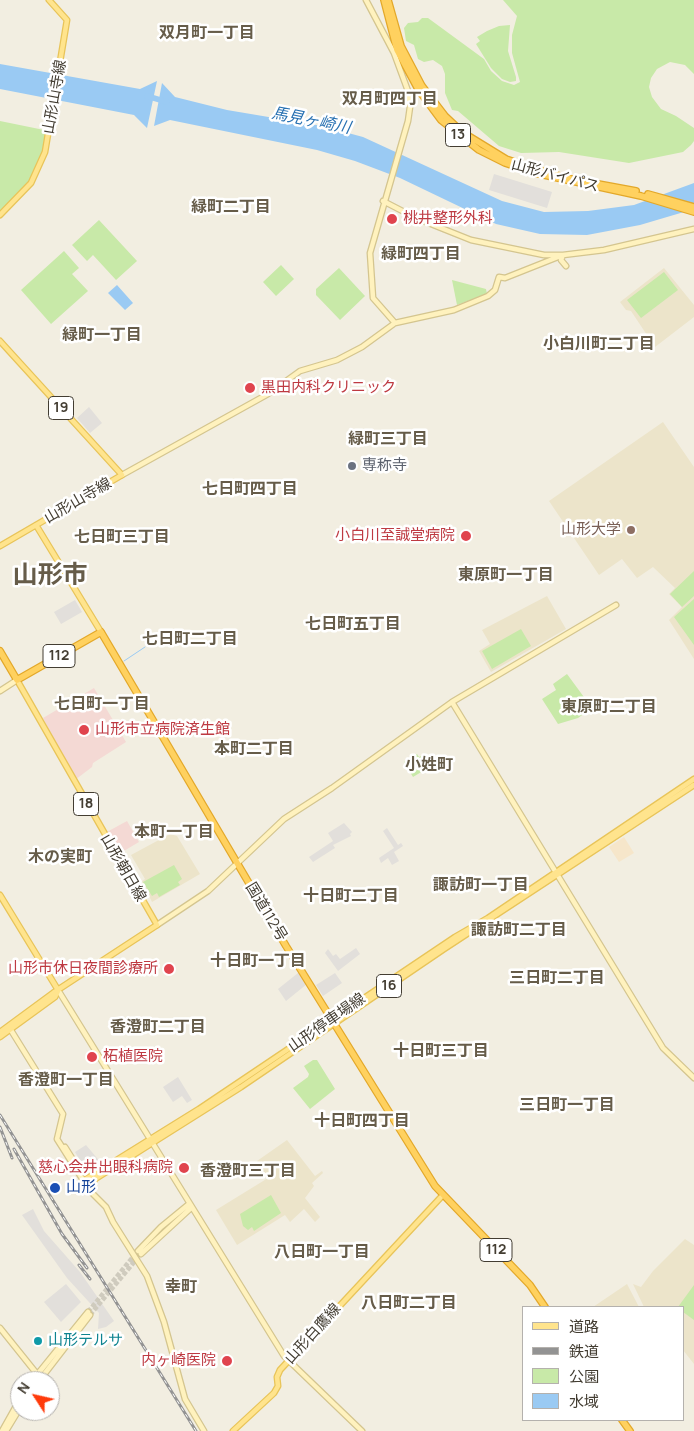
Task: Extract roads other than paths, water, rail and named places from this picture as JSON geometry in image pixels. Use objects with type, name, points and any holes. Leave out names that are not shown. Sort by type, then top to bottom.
[{"type":"highway","name":"山形バイパス","points":[[384,0],[397,50],[418,89],[441,120],[460,137],[479,150],[505,163],[571,183],[604,186],[694,212]]},
{"type":"highway","name":"山形バイパス","points":[[388,0],[402,46],[422,86],[445,116],[462,132],[506,159],[571,179],[694,207]]},
{"type":"highway","name":"112","points":[[18,680],[101,632]]},
{"type":"highway","name":"国道112号","points":[[101,632],[333,1021],[442,1196],[530,1285],[544,1306]]},
{"type":"highway","points":[[0,651],[18,680]]},
{"type":"main road","name":"山形山寺線","points":[[0,215],[35,178],[43,157],[49,131],[67,20],[49,0]]},
{"type":"main road","name":"山形山寺線","points":[[0,341],[122,476],[36,525],[101,632]]},
{"type":"main road","points":[[0,546],[36,525]]},
{"type":"main road","name":"山形朝日線","points":[[18,680],[157,926]]},
{"type":"main road","name":"山形停車場線","points":[[557,873],[694,779]]},
{"type":"main road","name":"山形停車場線","points":[[91,1189],[96,1180],[333,1021],[454,936],[488,918],[694,785]]},
{"type":"main road","points":[[0,895],[58,990]]},
{"type":"main road","points":[[0,1037],[58,990],[157,926]]},
{"type":"main road","points":[[0,1032],[10,1028]]},
{"type":"main road","name":"山形停車場線","points":[[85,1180],[152,1142]]},
{"type":"main road","name":"山形白鷹線","points":[[233,1431],[274,1393],[278,1386],[277,1375],[288,1362],[442,1196]]},
{"type":"street","points":[[366,0],[385,33],[408,91],[410,107],[370,253],[372,298],[395,322]]},
{"type":"street","points":[[383,201],[424,222],[471,240],[544,255],[563,255],[613,248],[694,229]]},
{"type":"street","points":[[541,264],[544,260],[544,255]]},
{"type":"street","points":[[122,476],[268,394],[300,371],[337,360],[362,347],[395,322],[454,310],[488,296],[495,290],[499,277],[505,278],[563,255]]},
{"type":"street","points":[[563,255],[561,260],[566,266]]},
{"type":"street","points":[[157,926],[208,891],[284,819],[332,788],[452,702],[616,605]]},
{"type":"street","points":[[0,691],[18,680]]},
{"type":"street","points":[[452,702],[663,1048],[694,1078]]},
{"type":"street","points":[[58,990],[288,1362],[362,1431]]},
{"type":"street","points":[[10,1028],[63,1114],[64,1117],[57,1139],[111,1215],[113,1222],[147,1276],[164,1322],[185,1399],[204,1431]]},
{"type":"street","points":[[140,1252],[190,1206]]},
{"type":"street","points":[[40,1371],[89,1313],[46,1371]]},
{"type":"street","points":[[0,1328],[35,1371]]},
{"type":"street","points":[[0,1425],[10,1416]]},
{"type":"street","points":[[2,1431],[10,1416]]},
{"type":"water","points":[[0,64],[140,89],[157,81],[147,128],[134,115],[0,89]]},
{"type":"water","points":[[162,83],[175,97],[227,110],[322,126],[363,137],[502,201],[544,212],[588,211],[634,205],[694,183],[694,209],[640,225],[587,235],[540,234],[496,224],[400,178],[355,161],[317,150],[170,120],[154,126]]},
{"type":"water","points":[[117,285],[133,303],[125,310],[108,293]]},
{"type":"waterway","name":"馬見ヶ崎川","points":[[147,96],[167,102]]},
{"type":"waterway","points":[[124,661],[145,647]]},
{"type":"tunnel","points":[[88,1312],[136,1253]]},
{"type":"tunnel","points":[[90,1315],[141,1254]]},
{"type":"railway","points":[[0,1115],[196,1431]]},
{"type":"railway","points":[[0,1127],[12,1158]]},
{"type":"railway","points":[[14,1149],[62,1234],[87,1268]]},
{"type":"railway","points":[[79,1265],[90,1279]]},
{"type":"place","name":"桃井整形外科","points":[[392,219]]},
{"type":"place","name":"黒田内科クリニック","points":[[250,388]]},
{"type":"place","name":"専称寺","points":[[352,466]]},
{"type":"place","name":"山形大学","points":[[631,530]]},
{"type":"place","name":"小白川至誠堂病院","points":[[466,536]]},
{"type":"place","name":"山形市立病院済生館","points":[[84,730]]},
{"type":"place","name":"山形市休日夜間診療所","points":[[169,969]]},
{"type":"place","name":"柘植医院","points":[[92,1057]]},
{"type":"place","name":"慈心会井出眼科病院","points":[[184,1168]]},
{"type":"place","name":"山形","points":[[55,1188]]},
{"type":"place","name":"山形テルサ","points":[[38,1341]]},
{"type":"place","name":"内ヶ崎医院","points":[[227,1361]]},
{"type":"district","name":"双月町一丁目","points":[[207,34]]},
{"type":"district","name":"双月町四丁目","points":[[390,100]]},
{"type":"district","name":"緑町二丁目","points":[[231,208]]},
{"type":"district","name":"緑町四丁目","points":[[421,255]]},
{"type":"district","name":"緑町一丁目","points":[[102,336]]},
{"type":"district","name":"小白川町二丁目","points":[[599,345]]},
{"type":"district","name":"緑町三丁目","points":[[388,440]]},
{"type":"district","name":"七日町四丁目","points":[[250,490]]},
{"type":"district","name":"七日町三丁目","points":[[122,538]]},
{"type":"district","name":"山形市","points":[[50,576]]},
{"type":"district","name":"東原町一丁目","points":[[506,576]]},
{"type":"district","name":"七日町五丁目","points":[[353,625]]},
{"type":"district","name":"七日町二丁目","points":[[190,640]]},
{"type":"district","name":"七日町一丁目","points":[[102,705]]},
{"type":"district","name":"東原町二丁目","points":[[609,708]]},
{"type":"district","name":"本町二丁目","points":[[254,750]]},
{"type":"district","name":"小姓町","points":[[429,766]]},
{"type":"district","name":"本町一丁目","points":[[174,833]]},
{"type":"district","name":"木の実町","points":[[60,858]]},
{"type":"district","name":"諏訪町一丁目","points":[[481,886]]},
{"type":"district","name":"十日町二丁目","points":[[351,897]]},
{"type":"district","name":"諏訪町二丁目","points":[[519,931]]},
{"type":"district","name":"十日町一丁目","points":[[258,962]]},
{"type":"district","name":"三日町二丁目","points":[[557,979]]},
{"type":"district","name":"香澄町二丁目","points":[[158,1028]]},
{"type":"district","name":"十日町三丁目","points":[[441,1052]]},
{"type":"district","name":"香澄町一丁目","points":[[66,1081]]},
{"type":"district","name":"三日町一丁目","points":[[567,1106]]},
{"type":"district","name":"十日町四丁目","points":[[362,1122]]},
{"type":"district","name":"香澄町三丁目","points":[[248,1172]]},
{"type":"district","name":"八日町一丁目","points":[[322,1253]]},
{"type":"district","name":"幸町","points":[[181,1288]]},
{"type":"district","name":"八日町二丁目","points":[[409,1304]]}]
